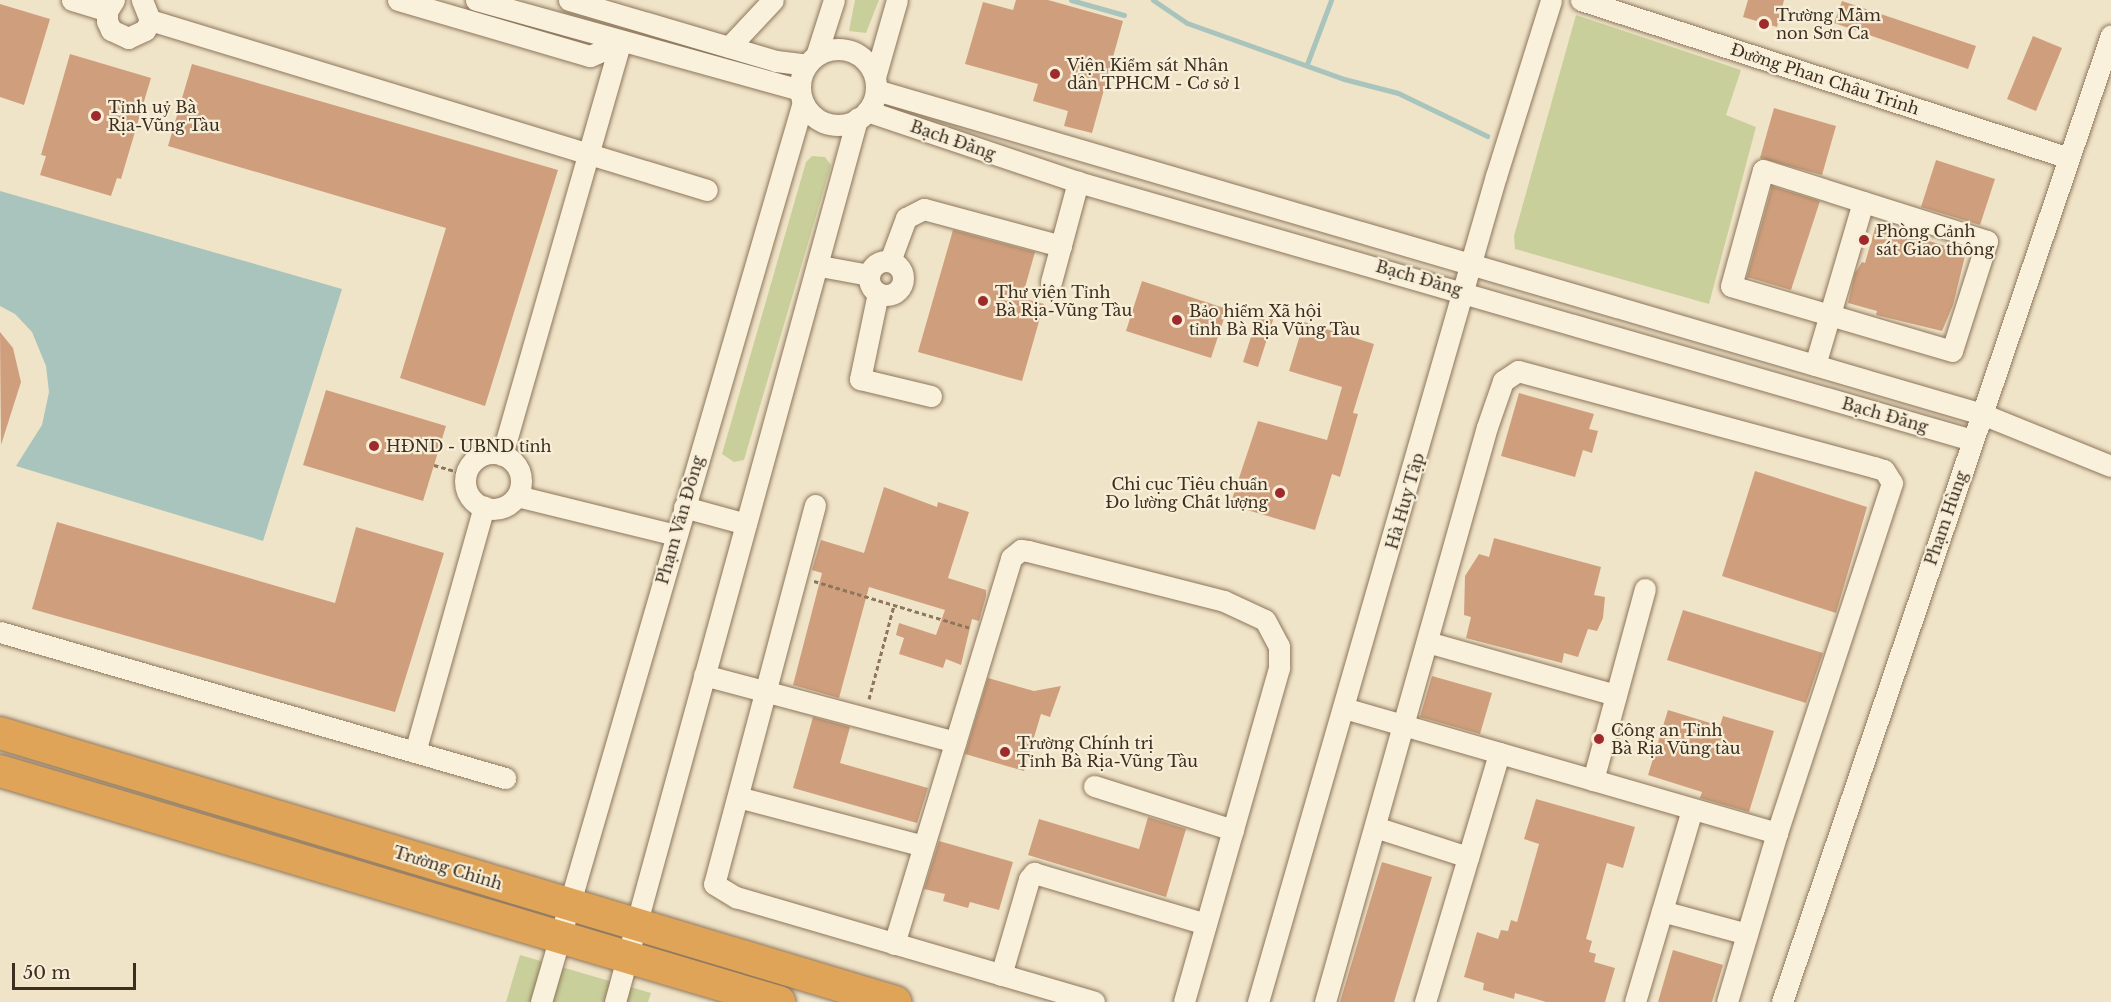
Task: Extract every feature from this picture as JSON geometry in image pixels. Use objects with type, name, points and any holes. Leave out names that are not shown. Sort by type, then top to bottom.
[{"type":"highway","name":"Trường Chinh","points":[[0,733],[895,1002]]},
{"type":"highway","points":[[0,771],[779,1002]]},
{"type":"street","points":[[72,0],[110,5],[111,30],[128,38],[145,30],[150,20],[142,0]]},
{"type":"street","points":[[398,0],[590,56],[620,43]]},
{"type":"street","points":[[476,0],[801,96],[820,120],[832,124],[862,115]]},
{"type":"street","points":[[569,0],[776,61],[811,60],[839,49],[851,51],[862,57],[875,83]]},
{"type":"street","points":[[729,47],[773,0]]},
{"type":"street","points":[[801,96],[811,60],[834,0]]},
{"type":"street","points":[[615,1002],[746,524],[862,115],[875,83],[897,0]]},
{"type":"street","name":"Hà Huy Tập","points":[[1258,1002],[1551,0]]},
{"type":"street","name":"Đường Phan Châu Trinh","points":[[1581,0],[2069,158]]},
{"type":"street","points":[[150,20],[708,190]]},
{"type":"street","name":"Phạm Hùng","points":[[1782,1002],[2111,35]]},
{"type":"street","points":[[502,455],[620,43]]},
{"type":"street","name":"Bạch Đằng","points":[[875,83],[1473,265],[1982,414],[2111,466]]},
{"type":"street","name":"Phạm Văn Đồng","points":[[541,1002],[801,96]]},
{"type":"street","name":"Bạch Đằng","points":[[862,115],[1078,182],[1466,292],[1972,440]]},
{"type":"street","points":[[1763,170],[1863,202],[1988,241],[1953,351],[1731,286],[1763,170]]},
{"type":"street","points":[[1051,282],[1078,182]]},
{"type":"street","points":[[1815,365],[1863,202]]},
{"type":"street","points":[[890,261],[906,218],[924,209],[1061,246]]},
{"type":"street","points":[[820,266],[873,284],[894,292],[902,283],[901,270],[890,261],[879,263],[873,284],[860,379],[931,396]]},
{"type":"street","points":[[1325,1002],[1487,426],[1497,396],[1510,374],[1530,373],[1884,470],[1892,483],[1891,494],[1777,833],[1727,1002]]},
{"type":"street","points":[[502,455],[518,467],[522,485],[517,496],[500,508],[484,507],[466,490],[466,474],[477,458],[502,455]]},
{"type":"street","points":[[517,496],[676,535]]},
{"type":"street","points":[[815,505],[738,797],[715,873],[714,884],[720,891],[1094,1002]]},
{"type":"street","points":[[415,752],[484,507]]},
{"type":"street","points":[[684,507],[746,524]]},
{"type":"street","points":[[894,944],[1011,558],[1021,550],[1224,601],[1265,620],[1276,635],[1281,656],[1184,1002]]},
{"type":"street","points":[[1593,780],[1646,589]]},
{"type":"street","points":[[0,632],[505,778]]},
{"type":"street","points":[[1427,642],[1617,695]]},
{"type":"street","points":[[705,675],[955,742]]},
{"type":"street","points":[[1344,708],[1777,833]]},
{"type":"street","points":[[1425,1002],[1499,753]]},
{"type":"street","points":[[1094,786],[1233,830]]},
{"type":"street","points":[[738,797],[923,846]]},
{"type":"street","points":[[1635,1002],[1692,808]]},
{"type":"street","points":[[1375,827],[1468,857]]},
{"type":"street","points":[[1001,975],[1029,879],[1034,873],[1206,924]]},
{"type":"street","points":[[1662,911],[1747,934]]},
{"type":"path","points":[[434,465],[466,474]]},
{"type":"path","points":[[795,576],[987,633]]},
{"type":"path","points":[[864,718],[894,605]]},
{"type":"green space","points":[[855,0],[879,0],[866,33],[849,31]]},
{"type":"green space","points":[[1576,15],[1741,70],[1726,115],[1756,127],[1709,304],[1515,249],[1514,236]]},
{"type":"green space","points":[[812,156],[825,157],[831,165],[744,460],[734,462],[722,454],[806,162]]},
{"type":"green space","points":[[520,955],[651,993],[648,1002],[506,1002]]},
{"type":"water","points":[[0,191],[342,289],[263,541],[16,466],[42,425],[49,392],[46,366],[32,332],[15,314],[0,306]]},
{"type":"building","name":"Viện Kiểm sát Nhân dân TPHCM - Cơ sở 1","points":[[1016,0],[1048,0],[1123,21],[1092,133],[1064,126],[1068,111],[1033,101],[1038,84],[965,64],[983,2],[1013,10]]},
{"type":"building","points":[[1748,0],[1784,0],[1777,27],[1743,17]]},
{"type":"building","points":[[1842,1],[1976,46],[1968,69],[1834,23]]},
{"type":"building","points":[[0,4],[50,19],[24,105],[0,97]]},
{"type":"building","points":[[2033,36],[2062,48],[2036,111],[2007,99]]},
{"type":"building","name":"Tỉnh uỷ Bà Rịa-Vũng Tàu","points":[[70,54],[151,78],[121,179],[117,178],[111,196],[40,175],[46,156],[41,155]]},
{"type":"building","points":[[192,64],[558,170],[485,406],[400,378],[446,228],[168,146]]},
{"type":"building","points":[[1774,108],[1836,126],[1822,175],[1760,158]]},
{"type":"building","points":[[1936,160],[1995,179],[1980,225],[1921,207]]},
{"type":"building","points":[[1772,186],[1820,201],[1791,290],[1747,277]]},
{"type":"building","points":[[1876,225],[1966,252],[1953,305],[1942,331],[1876,315],[1877,311],[1848,303],[1855,273],[1862,262],[1865,263]]},
{"type":"building","name":"Thư viện Tỉnh Bà Rịa-Vũng Tàu","points":[[953,230],[1035,252],[1022,298],[1044,304],[1022,381],[918,352]]},
{"type":"building","name":"Bảo hiểm Xã hội tỉnh Bà Rịa Vũng Tàu","points":[[1142,281],[1227,309],[1211,358],[1126,331]]},
{"type":"building","points":[[1259,312],[1274,317],[1258,367],[1243,362]]},
{"type":"building","points":[[1304,322],[1374,344],[1353,413],[1358,414],[1340,477],[1332,474],[1315,530],[1230,505],[1258,421],[1327,440],[1342,387],[1289,371]]},
{"type":"building","points":[[0,332],[13,348],[21,382],[1,445]]},
{"type":"building","name":"HĐND - UBND tỉnh","points":[[326,390],[446,426],[423,501],[303,465]]},
{"type":"building","points":[[1519,393],[1594,414],[1589,429],[1598,431],[1592,453],[1583,450],[1575,477],[1501,456]]},
{"type":"building","points":[[1755,471],[1867,507],[1836,613],[1722,576]]},
{"type":"building","points":[[884,487],[937,507],[938,502],[969,512],[948,578],[986,590],[986,596],[979,621],[972,619],[961,665],[946,659],[943,668],[899,654],[904,638],[896,635],[899,623],[936,635],[945,610],[869,587],[839,698],[793,685],[822,573],[812,570],[821,540],[864,553]]},
{"type":"building","points":[[57,522],[335,603],[356,527],[444,553],[395,712],[32,609]]},
{"type":"building","points":[[1494,538],[1601,567],[1594,595],[1605,597],[1603,618],[1597,631],[1588,629],[1578,657],[1564,653],[1562,663],[1466,638],[1471,617],[1464,615],[1465,576],[1479,554],[1489,557]]},
{"type":"building","points":[[1683,610],[1823,653],[1806,703],[1667,660]]},
{"type":"building","points":[[1432,676],[1492,693],[1480,734],[1420,717]]},
{"type":"building","points":[[988,678],[1034,691],[1061,686],[1050,717],[1041,714],[1024,771],[965,754]]},
{"type":"building","points":[[1668,710],[1720,726],[1723,716],[1774,731],[1749,812],[1700,798],[1702,792],[1648,775]]},
{"type":"building","points":[[813,717],[850,727],[840,763],[928,788],[917,823],[793,788]]},
{"type":"building","points":[[1536,799],[1635,827],[1623,868],[1607,863],[1586,939],[1592,941],[1589,952],[1596,954],[1594,962],[1615,968],[1605,1002],[1546,1002],[1515,993],[1514,999],[1483,990],[1484,983],[1464,977],[1477,932],[1498,939],[1501,930],[1508,931],[1511,920],[1517,922],[1539,844],[1524,839]]},
{"type":"building","points":[[1148,817],[1186,829],[1166,897],[1028,855],[1039,819],[1139,849]]},
{"type":"building","points":[[939,841],[1013,862],[999,910],[970,902],[968,908],[943,901],[945,894],[924,889]]},
{"type":"building","points":[[1382,862],[1432,877],[1394,1002],[1340,1002]]},
{"type":"building","points":[[1673,950],[1723,965],[1712,1002],[1658,1002]]},
{"type":"waterway","points":[[1071,0],[1124,15]]},
{"type":"waterway","points":[[1153,0],[1187,23],[1344,79],[1398,93],[1487,136]]},
{"type":"waterway","points":[[1307,64],[1331,0]]},
{"type":"place","name":"Trường Mầm non Sơn Ca","points":[[1764,24]]},
{"type":"place","name":"Viện Kiểm sát Nhân dân TPHCM - Cơ sở 1","points":[[1055,74]]},
{"type":"place","name":"Tỉnh uỷ Bà Rịa-Vũng Tàu","points":[[96,116]]},
{"type":"place","name":"Phòng Cảnh sát Giao thông","points":[[1864,240]]},
{"type":"place","name":"Thư viện Tỉnh Bà Rịa-Vũng Tàu","points":[[983,301]]},
{"type":"place","name":"Bảo hiểm Xã hội tỉnh Bà Rịa Vũng Tàu","points":[[1177,320]]},
{"type":"place","name":"HĐND - UBND tỉnh","points":[[374,446]]},
{"type":"place","name":"Chi cục Tiêu chuẩn Đo lường Chất lượng","points":[[1280,493]]},
{"type":"place","name":"Công an Tỉnh Bà Rịa Vũng tàu","points":[[1599,739]]},
{"type":"place","name":"Trường Chính trị Tỉnh Bà Rịa-Vũng Tàu","points":[[1005,752]]}]
